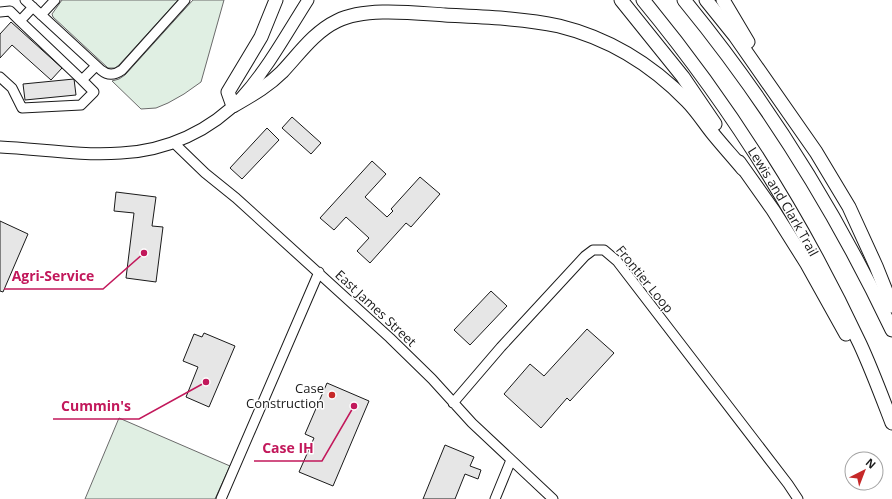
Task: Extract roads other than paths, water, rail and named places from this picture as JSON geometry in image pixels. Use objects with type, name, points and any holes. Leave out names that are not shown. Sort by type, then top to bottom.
[{"type":"highway","points":[[276,0],[261,36],[228,92],[233,106],[270,83],[310,41],[336,21],[349,16],[363,14],[408,13],[537,22],[558,26],[595,38],[622,51],[655,72],[689,103],[743,169]]},
{"type":"highway","points":[[621,0],[700,101],[743,169],[773,210],[807,264],[883,400]]},
{"type":"highway","name":"Lewis and Clark Trail","points":[[643,0],[702,77],[767,173],[828,280],[860,346],[892,423]]},
{"type":"highway","points":[[684,0],[722,46],[790,144],[865,274],[892,330]]},
{"type":"highway","points":[[706,0],[735,36],[784,104],[816,152],[849,207],[876,266],[892,306]]},
{"type":"highway","points":[[723,0],[784,104]]},
{"type":"main road","points":[[0,147],[98,154],[121,154],[140,152],[174,143],[204,128],[233,106],[252,86],[308,0]]},
{"type":"street","points":[[25,0],[96,66],[107,74],[115,74],[120,71],[185,0]]},
{"type":"street","points":[[42,15],[55,0]]},
{"type":"street","points":[[20,21],[33,7]]},
{"type":"street","points":[[0,12],[10,11],[94,92],[81,105],[22,108],[12,88],[0,77]]},
{"type":"street","points":[[82,80],[96,66]]},
{"type":"street","name":"East James Street","points":[[174,143],[205,173],[236,198],[319,272],[427,374],[453,403],[553,499]]},
{"type":"street","name":"Frontier Loop","points":[[453,403],[501,347],[585,256],[593,250],[604,250],[617,261],[784,478],[798,499]]},
{"type":"street","points":[[221,499],[319,272]]},
{"type":"street","points":[[495,499],[511,460]]},
{"type":"place","name":"Agri-Service","points":[[144,253]]},
{"type":"place","name":"Cummin's","points":[[206,382]]},
{"type":"place","name":"Case Construction","points":[[332,395]]},
{"type":"place","name":"Case IH","points":[[354,406]]}]
